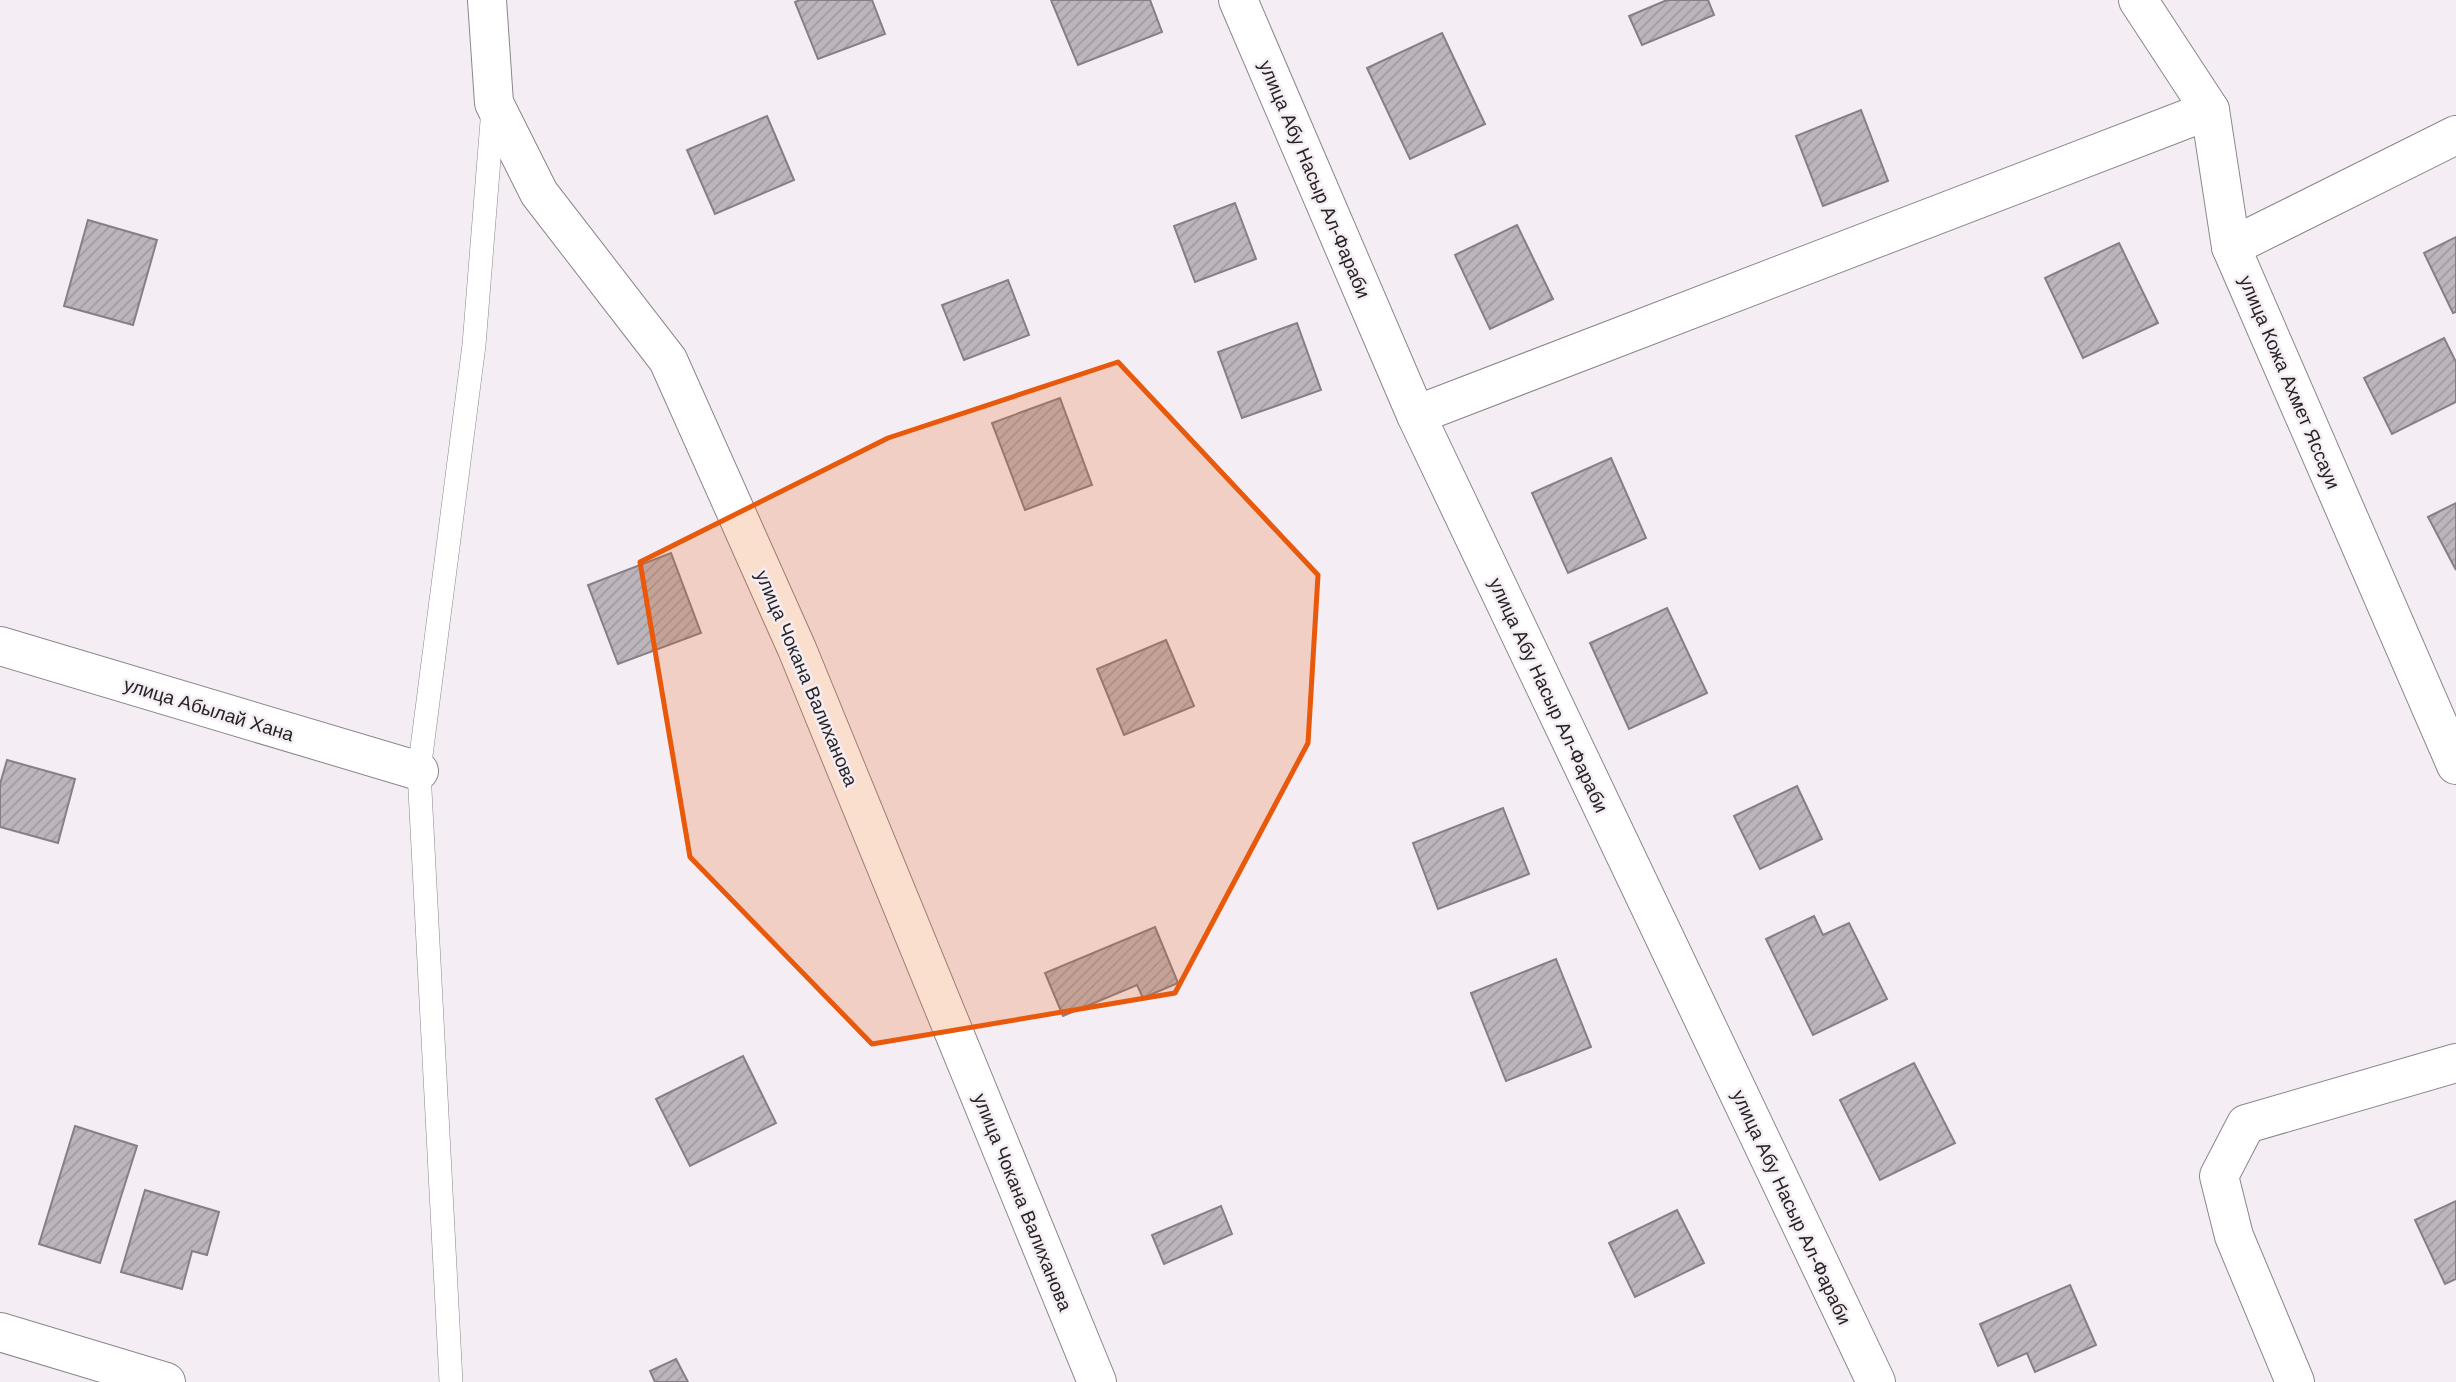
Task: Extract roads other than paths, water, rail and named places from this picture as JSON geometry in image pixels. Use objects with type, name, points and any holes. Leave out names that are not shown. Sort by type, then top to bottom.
[{"type":"street","name":"улица Чокана Валиханова","points":[[486,0],[494,103],[539,193],[668,360],[797,649],[1097,1382]]},
{"type":"street","name":"улица Абу Насыр Ал-Фараби","points":[[1238,0],[1416,415],[1876,1382]]},
{"type":"street","name":"улица Кожа Ахмет Яссауи","points":[[2138,0],[2210,110],[2231,247],[2456,765]]},
{"type":"street","points":[[1416,415],[2210,110]]},
{"type":"street","points":[[2231,247],[2456,135]]},
{"type":"street","name":"улица Абылай Хана","points":[[0,646],[419,771]]},
{"type":"street","points":[[2295,1382],[2234,1236],[2219,1176],[2246,1124],[2456,1063]]},
{"type":"street","points":[[0,1332],[166,1382]]},
{"type":"lane","points":[[451,1382],[419,771],[474,345],[494,103]]}]
